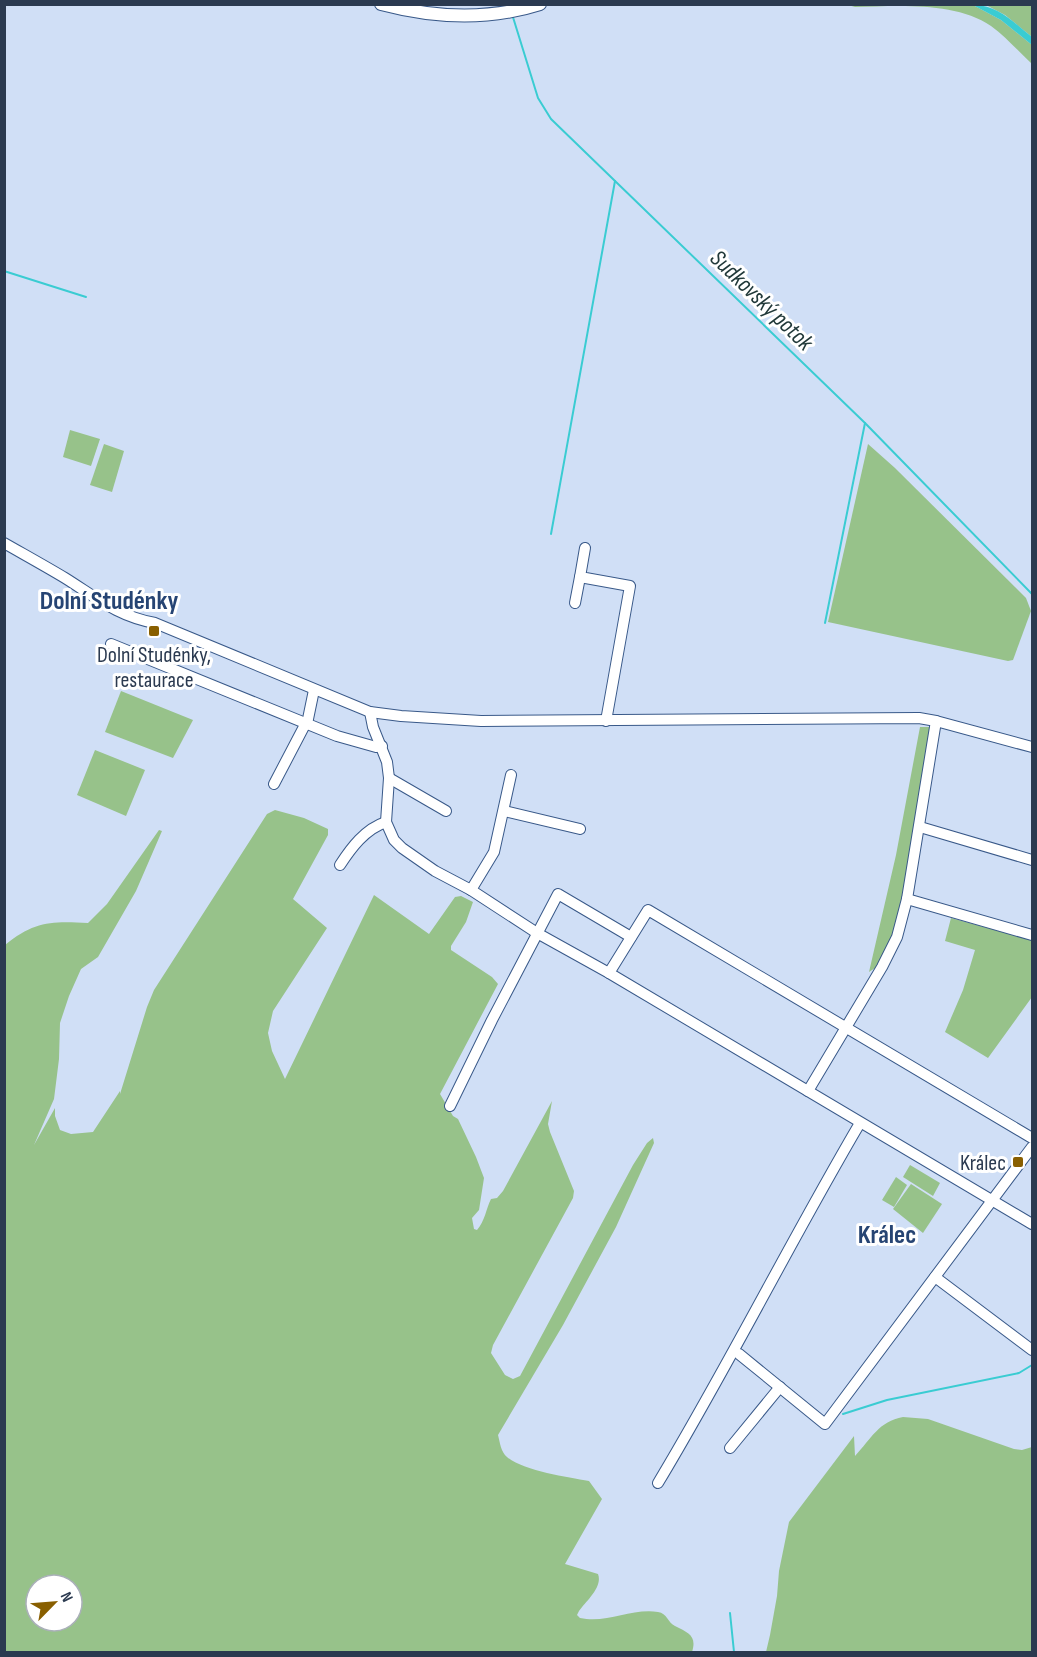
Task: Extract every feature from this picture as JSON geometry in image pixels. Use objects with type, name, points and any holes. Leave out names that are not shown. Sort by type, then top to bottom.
[{"type":"main road","points":[[381,4],[435,15],[483,16],[540,4]]},
{"type":"street","points":[[4,543],[117,612],[136,620],[155,624],[370,712],[481,721],[919,718],[936,720],[1032,747]]},
{"type":"street","points":[[576,603],[585,548]]},
{"type":"street","points":[[580,577],[630,586],[606,721]]},
{"type":"street","points":[[111,644],[337,736],[376,747],[381,746]]},
{"type":"street","points":[[274,784],[306,724],[314,690]]},
{"type":"street","points":[[370,712],[389,778],[386,822],[394,840],[402,848],[435,871],[471,890],[537,933],[609,973],[1032,1224]]},
{"type":"street","points":[[808,1091],[882,967],[897,937],[907,899],[920,828],[936,720]]},
{"type":"street","points":[[471,890],[494,852],[511,775]]},
{"type":"street","points":[[389,778],[446,812]]},
{"type":"street","points":[[504,811],[580,829]]},
{"type":"street","points":[[340,865],[350,850],[365,835],[375,826],[386,822]]},
{"type":"street","points":[[920,828],[1032,860]]},
{"type":"street","points":[[450,1106],[558,894],[631,937]]},
{"type":"street","points":[[907,899],[1032,935]]},
{"type":"street","points":[[609,973],[648,910],[1032,1138]]},
{"type":"street","points":[[658,1483],[860,1123]]},
{"type":"street","points":[[739,1354],[825,1424],[994,1201],[1032,1147]]},
{"type":"street","points":[[935,1277],[1032,1350]]},
{"type":"street","points":[[730,1448],[780,1387]]},
{"type":"shaded area","points":[[848,5],[973,5],[1001,20],[1032,45],[1032,64],[991,26],[960,12],[925,7],[855,7]]},
{"type":"shaded area","points":[[973,5],[990,8],[1005,15],[1032,37],[1032,45],[1001,20]]},
{"type":"shaded area","points":[[986,5],[1032,5],[1032,37],[1005,15]]},
{"type":"shaded area","points":[[70,430],[100,439],[91,466],[63,457]]},
{"type":"shaded area","points":[[104,444],[124,451],[112,492],[90,485]]},
{"type":"shaded area","points":[[868,444],[1026,598],[1031,611],[1013,660],[1008,661],[828,622]]},
{"type":"shaded area","points":[[121,691],[193,720],[173,758],[105,732]]},
{"type":"shaded area","points":[[920,727],[931,727],[911,854],[895,933],[878,966],[869,972],[896,855]]},
{"type":"shaded area","points":[[95,750],[145,770],[126,816],[77,795]]},
{"type":"shaded area","points":[[275,810],[304,818],[328,829],[328,835],[293,899],[327,928],[273,1011],[268,1033],[272,1051],[285,1079],[374,895],[429,934],[455,897],[461,896],[473,902],[466,922],[451,946],[451,950],[492,977],[498,984],[440,1094],[453,1116],[458,1119],[484,1178],[479,1210],[472,1218],[474,1229],[477,1230],[482,1223],[491,1199],[497,1198],[503,1191],[552,1101],[548,1124],[574,1191],[573,1198],[493,1345],[491,1353],[505,1375],[513,1379],[520,1376],[633,1165],[647,1143],[653,1138],[654,1143],[616,1227],[563,1325],[498,1435],[501,1447],[507,1457],[524,1466],[546,1473],[589,1481],[602,1499],[565,1564],[598,1574],[596,1589],[577,1615],[580,1618],[600,1619],[648,1611],[661,1613],[673,1625],[691,1636],[693,1639],[692,1652],[5,1652],[5,945],[25,931],[44,924],[88,923],[107,904],[159,830],[162,831],[136,891],[98,957],[81,969],[69,996],[60,1023],[59,1059],[54,1099],[34,1145],[55,1108],[60,1130],[71,1134],[93,1132],[120,1091],[120,1094],[154,990],[267,814]]},
{"type":"shaded area","points":[[951,918],[1032,940],[1032,997],[988,1058],[945,1032],[963,990],[975,950],[945,941]]},
{"type":"shaded area","points":[[910,1165],[940,1183],[933,1196],[903,1177]]},
{"type":"shaded area","points":[[896,1177],[907,1185],[894,1207],[882,1200]]},
{"type":"shaded area","points":[[911,1184],[942,1204],[923,1233],[893,1209]]},
{"type":"shaded area","points":[[903,1417],[928,1419],[1014,1449],[1022,1450],[1032,1447],[1032,1652],[766,1652],[789,1522],[854,1436],[855,1456],[881,1427]]},
{"type":"waterway","name":"Sudkovský potok","points":[[512,14],[538,98],[551,119],[865,423],[1032,594]]},
{"type":"waterway","points":[[551,534],[615,181]]},
{"type":"waterway","points":[[4,271],[86,297]]},
{"type":"waterway","points":[[825,623],[865,423]]},
{"type":"waterway","points":[[843,1414],[887,1400],[1019,1373],[1032,1365]]},
{"type":"waterway","points":[[730,1613],[734,1652]]},
{"type":"place","name":"Dolní Studénky, restaurace","points":[[154,631]]},
{"type":"place","name":"Králec","points":[[1018,1162]]},
{"type":"district","name":"Dolní Studénky","points":[[109,600]]},
{"type":"district","name":"Králec","points":[[887,1234]]}]
